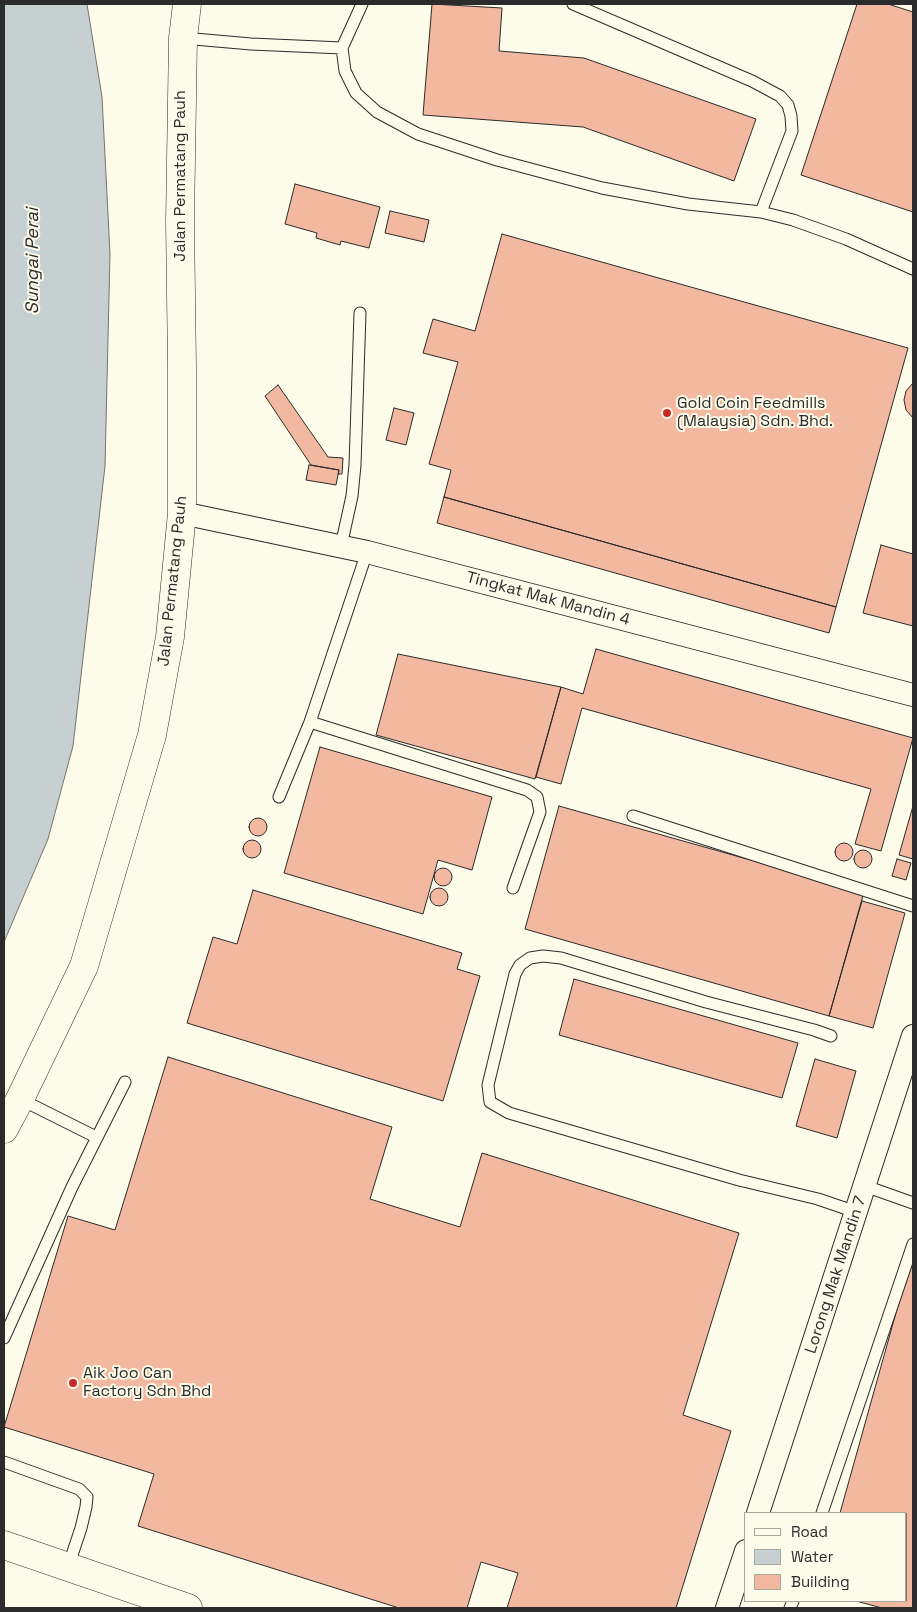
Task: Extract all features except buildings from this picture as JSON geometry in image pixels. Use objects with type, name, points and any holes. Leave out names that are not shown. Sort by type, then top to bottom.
[{"type":"main road","name":"Jalan Permatang Pauh","points":[[4,1129],[84,966],[152,735],[170,637],[182,513],[180,220],[183,38],[187,4]]},
{"type":"main road","points":[[4,1545],[188,1608]]},
{"type":"street","name":"Tingkat Mak Mandin 4","points":[[182,513],[367,552],[913,695]]},
{"type":"street","name":"Lorong Mak Mandin 7","points":[[758,1512],[913,1036]]},
{"type":"street","points":[[727,1608],[744,1557]]},
{"type":"lane","points":[[362,4],[342,48],[344,71],[356,93],[377,112],[418,134],[497,160],[602,188],[688,204],[761,212],[793,220],[846,239],[913,269]]},
{"type":"lane","points":[[573,4],[752,81],[784,100],[792,116],[792,131],[761,212]]},
{"type":"lane","points":[[183,38],[251,44],[342,48]]},
{"type":"lane","points":[[341,546],[352,496],[355,465],[360,313]]},
{"type":"lane","points":[[279,797],[310,722],[367,552]]},
{"type":"lane","points":[[310,722],[527,790],[537,797],[540,812],[513,888]]},
{"type":"lane","points":[[633,816],[913,906]]},
{"type":"lane","points":[[831,1036],[706,1002],[561,958],[543,956],[530,958],[520,964],[516,974],[488,1085],[490,1102],[510,1113],[739,1180],[818,1198],[856,1212]]},
{"type":"lane","points":[[4,1338],[72,1186],[125,1082]]},
{"type":"lane","points":[[20,1099],[96,1137]]},
{"type":"lane","points":[[865,1186],[913,1203]]},
{"type":"lane","points":[[822,1512],[913,1244]]},
{"type":"lane","points":[[4,1462],[79,1489],[86,1497],[86,1507],[81,1528],[68,1567]]},
{"type":"water","name":"Sungai Perai","points":[[4,4],[87,4],[102,97],[110,254],[105,466],[73,746],[48,839],[4,942]]},
{"type":"place","name":"Gold Coin Feedmills (Malaysia) Sdn. Bhd.","points":[[667,413]]},
{"type":"place","name":"Aik Joo Can Factory Sdn Bhd","points":[[73,1383]]}]
